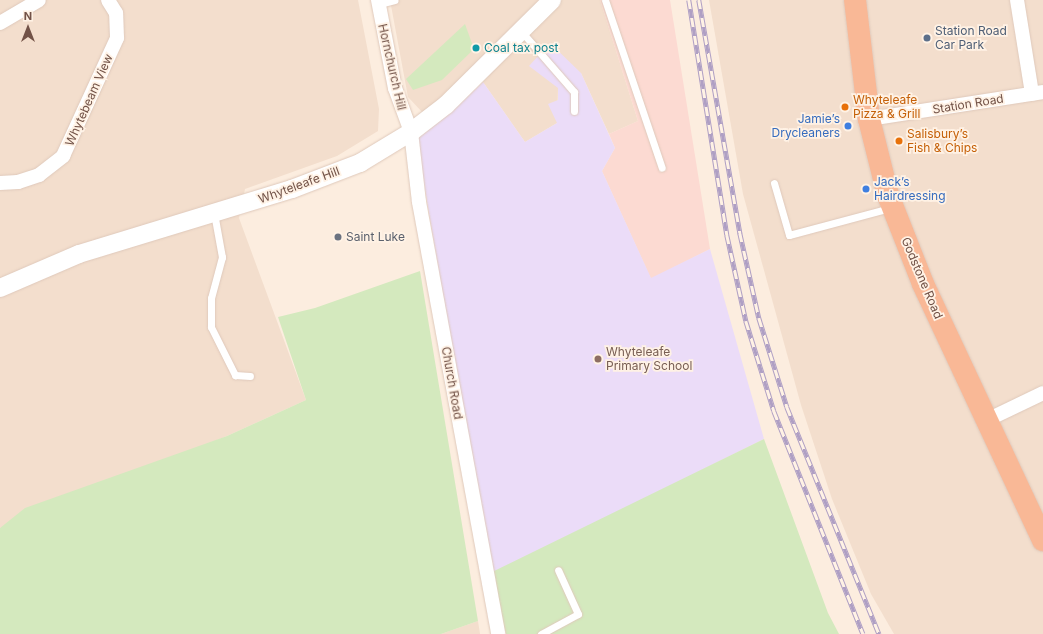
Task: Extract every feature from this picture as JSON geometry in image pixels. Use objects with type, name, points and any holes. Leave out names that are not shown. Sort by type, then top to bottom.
[{"type":"highway","name":"Godstone Road","points":[[852,3],[868,119],[893,207],[923,284],[1043,540]]},
{"type":"street","points":[[0,23],[39,0]]},
{"type":"street","name":"Whytebeam View","points":[[0,183],[18,182],[39,175],[63,156],[117,38],[116,13],[108,0]]},
{"type":"street","name":"Whyteleafe Hill","points":[[0,288],[79,254],[214,213],[360,163],[411,132],[446,105],[552,0]]},
{"type":"street","points":[[1016,0],[1038,93]]},
{"type":"street","name":"Hornchurch Hill","points":[[378,2],[395,88],[411,132]]},
{"type":"street","name":"Station Road","points":[[868,119],[1038,93]]},
{"type":"street","name":"Church Road","points":[[411,132],[419,202],[498,634]]},
{"type":"street","points":[[987,420],[1043,393]]},
{"type":"lane","points":[[378,2],[395,0]]},
{"type":"lane","points":[[605,0],[662,168]]},
{"type":"lane","points":[[521,31],[574,92],[574,111]]},
{"type":"lane","points":[[774,183],[789,235],[893,207]]},
{"type":"lane","points":[[214,213],[222,257],[211,298],[211,327],[234,375],[250,376]]},
{"type":"lane","points":[[541,634],[578,614],[558,570]]},
{"type":"shaded area","points":[[0,0],[358,0],[379,109],[378,131],[337,156],[245,189],[239,218],[306,400],[227,436],[0,528]]},
{"type":"shaded area","points":[[390,0],[600,0],[638,121],[609,134],[581,73],[558,88],[557,123],[525,142],[483,82],[423,113],[408,97]]},
{"type":"shaded area","points":[[600,0],[670,0],[710,249],[651,279],[602,171],[615,148],[609,134],[638,121]]},
{"type":"shaded area","points":[[709,0],[1043,0],[1043,634],[894,634],[871,594],[832,499],[801,405],[743,194]]},
{"type":"shaded area","name":"Whyteleafe Primary School","points":[[550,43],[581,73],[615,148],[602,171],[651,278],[710,249],[764,439],[490,575],[416,136],[460,104],[483,82],[525,142],[557,123],[548,104],[558,100],[558,88],[529,66]]},
{"type":"shaded area","points":[[478,621],[480,634],[441,634]]},
{"type":"green space","points":[[465,24],[474,49],[442,80],[413,90],[406,79]]},
{"type":"green space","points":[[420,271],[478,621],[441,634],[0,634],[0,528],[25,508],[227,436],[306,400],[278,317],[315,308]]},
{"type":"green space","points":[[764,439],[828,613],[839,634],[506,634],[490,573]]},
{"type":"railway","points":[[689,0],[727,235],[746,321],[774,411],[863,634]]},
{"type":"railway","points":[[699,0],[740,233],[759,318],[787,407],[879,634]]},
{"type":"place","name":"Station Road Car Park","points":[[927,38]]},
{"type":"place","name":"Coal tax post","points":[[476,48]]},
{"type":"place","name":"Whyteleafe Pizza & Grill","points":[[845,107]]},
{"type":"place","name":"Jamie’s Drycleaners","points":[[848,126]]},
{"type":"place","name":"Salisbury’s Fish & Chips","points":[[899,141]]},
{"type":"place","name":"Jack’s Hairdressing","points":[[866,189]]},
{"type":"place","name":"Saint Luke","points":[[338,237]]},
{"type":"place","name":"Whyteleafe Primary School","points":[[598,359]]}]
